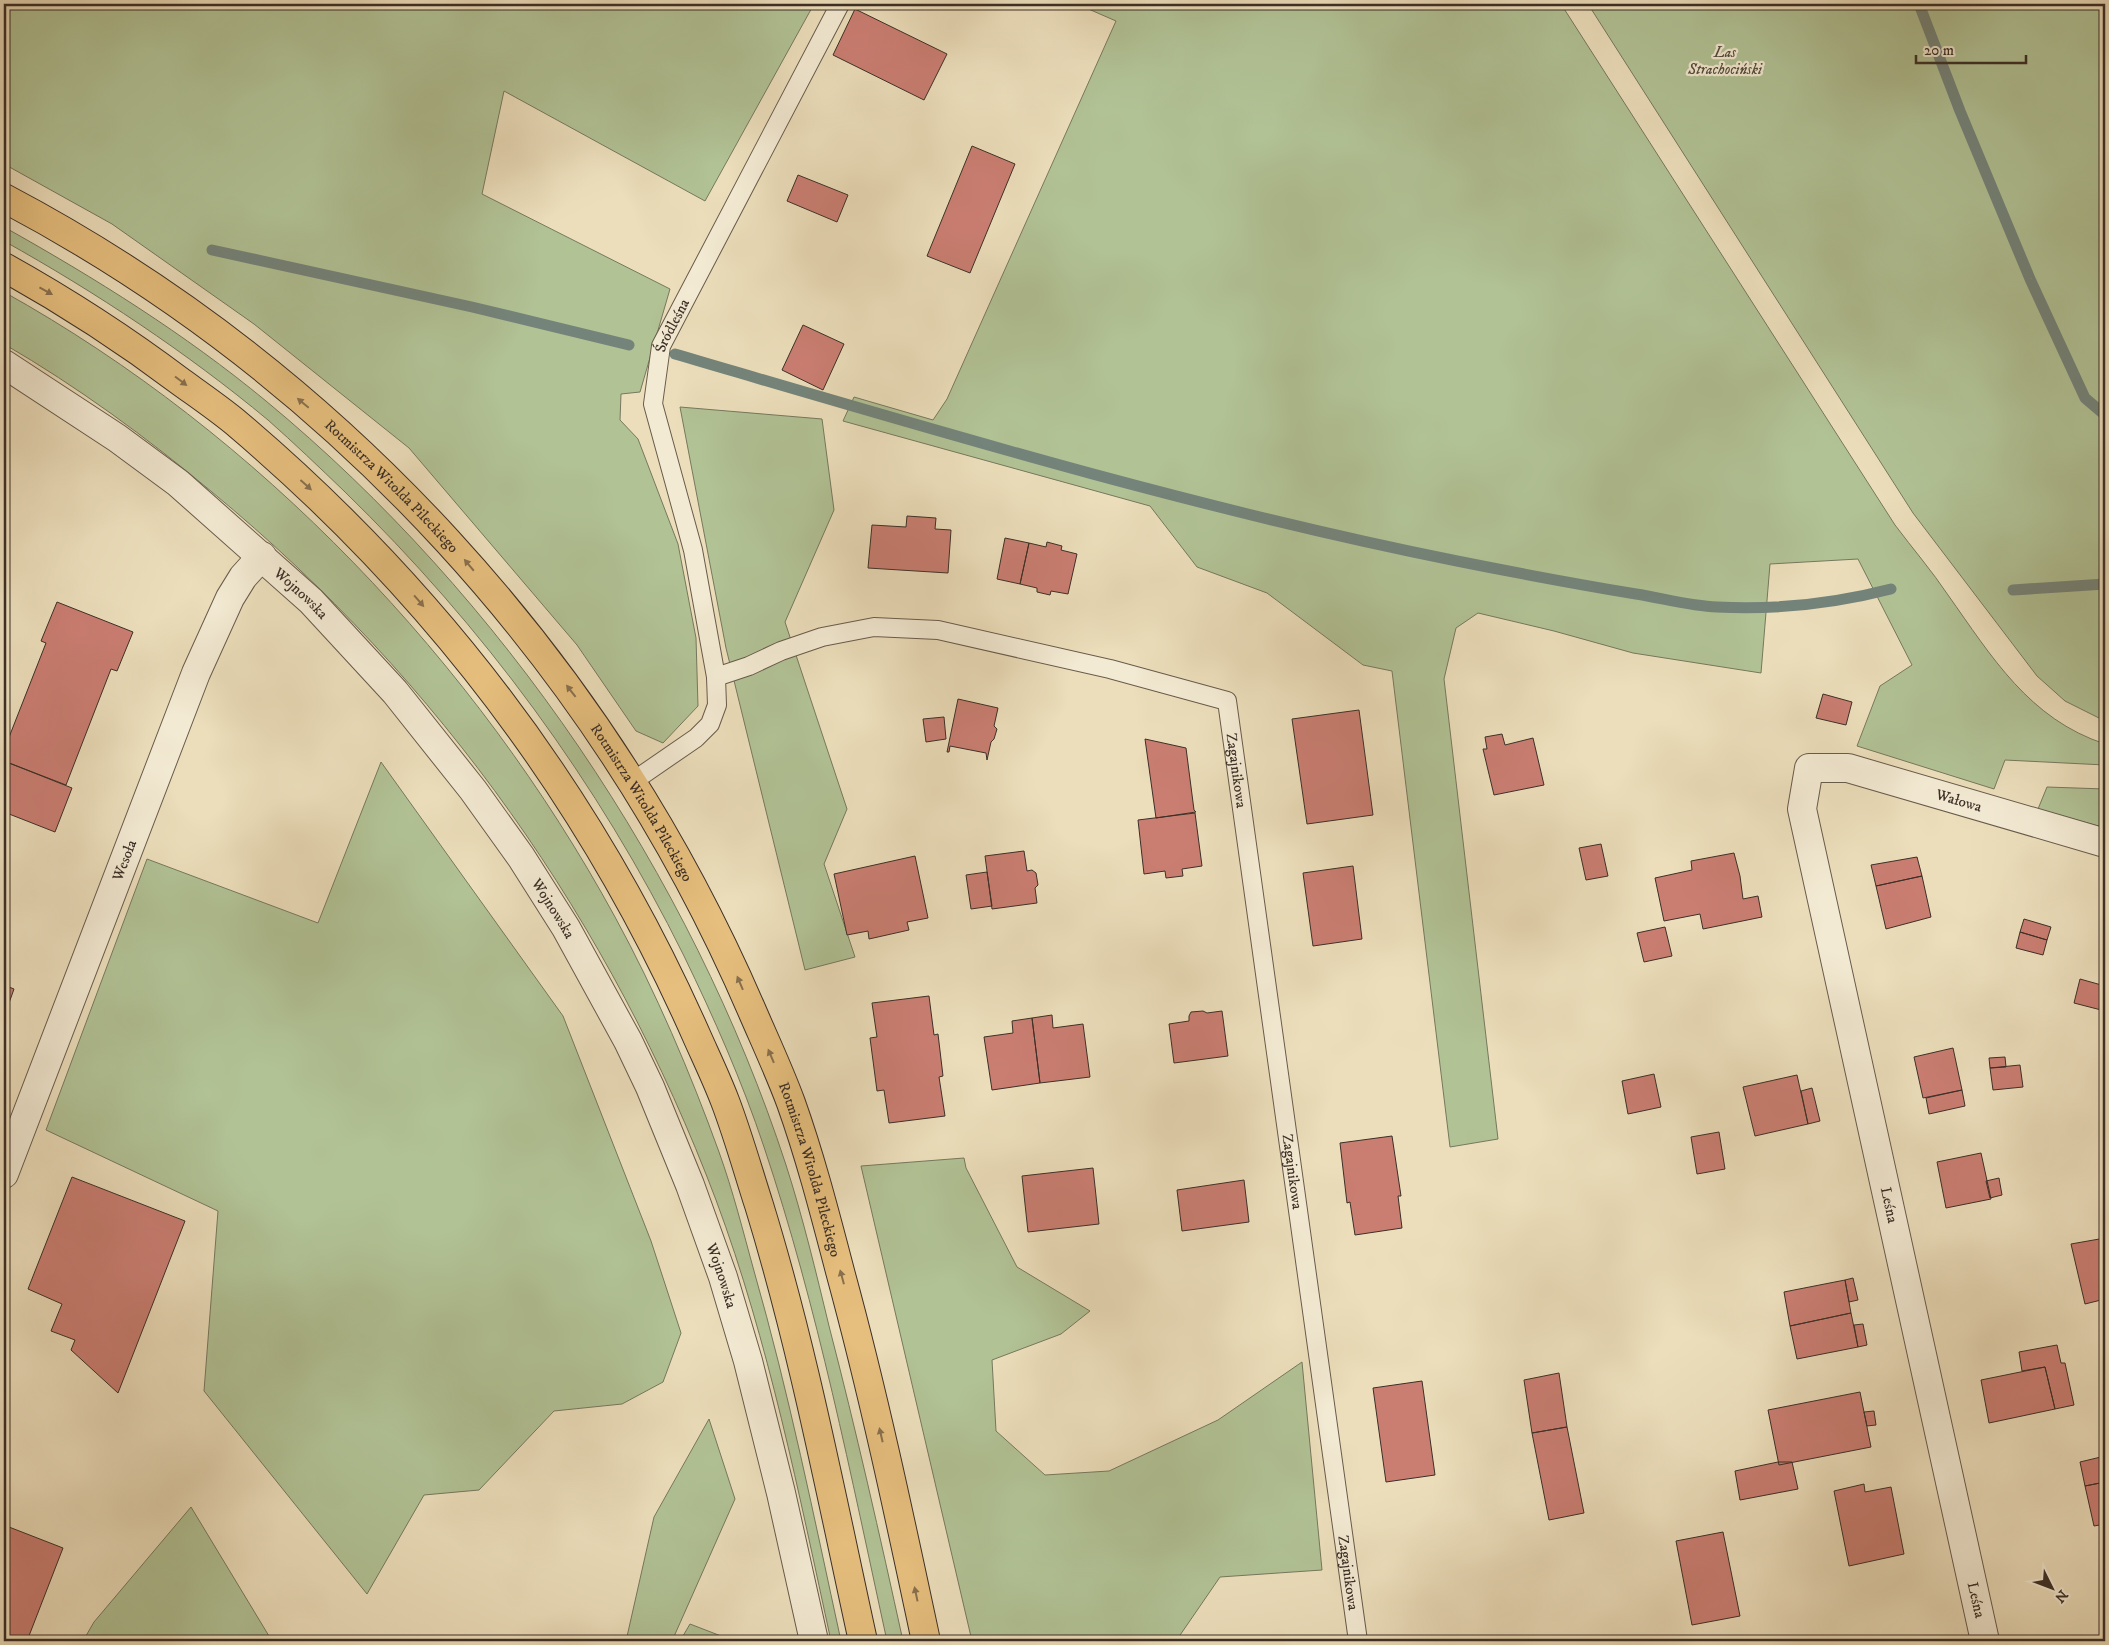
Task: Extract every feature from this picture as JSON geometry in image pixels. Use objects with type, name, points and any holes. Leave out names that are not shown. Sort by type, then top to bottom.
[{"type":"main road","name":"Rotmistrza Witolda Pileckiego","points":[[4,198],[94,251],[201,320],[276,379],[377,468],[456,550],[515,618],[582,706],[632,782],[684,870],[726,951],[790,1102],[826,1218],[862,1353],[926,1641]]},
{"type":"main road","points":[[4,267],[64,301],[161,367],[233,420],[335,512],[403,583],[466,655],[527,736],[582,819],[636,910],[662,962],[725,1101],[773,1252],[796,1336],[863,1641]]},
{"type":"street","name":"Wojnowska","points":[[4,364],[117,438],[171,478],[311,601],[395,692],[473,790],[521,857],[566,928],[628,1041],[667,1126],[724,1277],[753,1380],[781,1493],[814,1641]]},
{"type":"street","name":"Wesoła","points":[[4,1174],[196,673],[230,598],[243,577],[262,556]]},
{"type":"street","name":"Wałowa","points":[[1809,768],[1848,768],[2105,843]]},
{"type":"street","name":"Leśna","points":[[1809,768],[1802,809],[1985,1641]]},
{"type":"lane","name":"Śródleśna","points":[[632,782],[696,738],[710,724],[717,704],[716,677],[693,550],[653,404],[661,346],[840,4]]},
{"type":"lane","name":"Zagajnikowa","points":[[716,677],[822,637],[874,627],[938,630],[1110,669],[1227,701],[1358,1641]]},
{"type":"green space","points":[[4,4],[814,4],[705,201],[504,91],[482,194],[670,289],[640,392],[621,394],[620,420],[638,439],[678,544],[696,638],[698,706],[663,743],[636,731],[577,645],[409,448],[254,324],[112,224],[4,164]]},
{"type":"green space","points":[[1077,4],[1561,4],[1895,525],[1936,577],[1980,641],[2014,683],[2055,719],[2078,733],[2105,744],[2105,765],[2005,760],[1994,789],[1857,746],[1880,686],[1912,665],[1858,559],[1770,564],[1761,673],[1633,653],[1554,631],[1478,613],[1456,628],[1444,679],[1498,1139],[1450,1147],[1392,671],[1363,665],[1267,593],[1197,567],[1150,506],[843,421],[854,397],[933,420],[947,399],[1116,21]]},
{"type":"green space","name":"Las Strachociński","points":[[1588,4],[2105,4],[2105,721],[2065,701],[2037,676],[1913,513]]},
{"type":"green space","points":[[4,227],[106,287],[204,353],[266,401],[352,478],[433,562],[509,652],[579,747],[642,847],[698,950],[746,1057],[786,1165],[809,1245],[849,1404],[903,1641],[887,1641],[817,1331],[801,1269],[764,1147],[727,1050],[684,956],[614,829],[534,709],[490,652],[444,596],[344,491],[268,420],[173,347],[73,281],[4,241]]},
{"type":"green space","points":[[4,292],[98,349],[188,414],[273,485],[353,562],[428,645],[497,732],[559,823],[615,917],[658,1003],[684,1062],[724,1167],[779,1363],[841,1641],[831,1641],[795,1474],[767,1363],[752,1308],[716,1200],[674,1098],[625,999],[571,904],[511,813],[444,726],[373,643],[295,565],[212,492],[137,432],[85,395],[4,344]]},
{"type":"green space","points":[[680,407],[822,419],[834,510],[785,622],[847,809],[824,864],[855,957],[805,970],[726,648]]},
{"type":"green space","points":[[381,762],[563,1016],[651,1241],[681,1333],[663,1382],[622,1404],[554,1411],[479,1490],[424,1495],[367,1594],[204,1391],[218,1211],[46,1130],[147,859],[318,923]]},
{"type":"green space","points":[[2047,787],[2105,789],[2105,828],[2038,809]]},
{"type":"green space","points":[[964,1158],[966,1168],[1017,1267],[1090,1311],[1061,1334],[992,1360],[996,1431],[1045,1475],[1109,1471],[1218,1420],[1302,1362],[1322,1570],[1220,1577],[1176,1641],[972,1641],[861,1166]]},
{"type":"green space","points":[[709,1419],[735,1499],[672,1641],[626,1641],[654,1517]]},
{"type":"green space","points":[[191,1507],[272,1641],[83,1641],[94,1622]]},
{"type":"green space","points":[[690,1624],[734,1641],[680,1641]]},
{"type":"building","points":[[855,9],[947,54],[924,100],[833,55]]},
{"type":"building","points":[[972,146],[1015,164],[970,273],[927,256]]},
{"type":"building","points":[[798,175],[848,195],[837,222],[787,201]]},
{"type":"building","points":[[803,325],[844,344],[823,390],[782,370]]},
{"type":"building","points":[[907,516],[936,518],[935,529],[951,530],[948,573],[868,568],[872,525],[906,527]]},
{"type":"building","points":[[1005,538],[1029,543],[1020,584],[997,579]]},
{"type":"building","points":[[1047,542],[1062,546],[1061,550],[1077,554],[1068,594],[1051,591],[1050,595],[1037,592],[1037,588],[1020,584],[1029,543],[1046,547]]},
{"type":"building","points":[[57,602],[133,632],[117,671],[111,669],[66,785],[4,761],[4,750],[46,643],[41,641]]},
{"type":"building","points":[[1823,694],[1852,702],[1846,725],[1816,718]]},
{"type":"building","points":[[958,699],[998,708],[994,726],[997,729],[991,742],[987,760],[986,753],[950,746],[949,752],[947,752]]},
{"type":"building","points":[[1359,710],[1373,815],[1307,824],[1292,719]]},
{"type":"building","points":[[944,717],[946,739],[926,742],[923,719]]},
{"type":"building","points":[[1502,734],[1505,745],[1533,738],[1544,785],[1494,795],[1483,749],[1487,749],[1485,737]]},
{"type":"building","points":[[1145,739],[1186,748],[1194,810],[1196,812],[1156,818]]},
{"type":"building","points":[[4,761],[72,788],[55,832],[4,812]]},
{"type":"building","points":[[1195,813],[1202,866],[1182,869],[1183,876],[1166,878],[1165,871],[1144,874],[1138,820]]},
{"type":"building","points":[[1601,844],[1608,876],[1586,880],[1579,848]]},
{"type":"building","points":[[1024,851],[1027,871],[1032,870],[1036,873],[1038,885],[1035,888],[1037,903],[992,909],[985,856]]},
{"type":"building","points":[[1734,853],[1743,899],[1758,896],[1762,917],[1703,929],[1700,914],[1664,921],[1655,878],[1692,870],[1691,861]]},
{"type":"building","points":[[915,856],[928,918],[907,922],[909,930],[869,939],[868,931],[847,935],[834,874]]},
{"type":"building","points":[[1917,857],[1922,876],[1876,886],[1871,865]]},
{"type":"building","points":[[1353,866],[1362,939],[1313,946],[1303,873]]},
{"type":"building","points":[[987,872],[992,906],[971,909],[966,875]]},
{"type":"building","points":[[1922,876],[1931,917],[1886,929],[1876,886]]},
{"type":"building","points":[[2024,919],[2051,927],[2047,940],[2020,932]]},
{"type":"building","points":[[1665,927],[1672,956],[1644,962],[1637,933]]},
{"type":"building","points":[[2020,932],[2047,940],[2043,955],[2016,948]]},
{"type":"building","points":[[2080,979],[2105,986],[2105,1011],[2074,1003]]},
{"type":"building","points":[[4,985],[14,989],[4,1017]]},
{"type":"building","points":[[929,996],[934,1035],[938,1034],[943,1076],[939,1077],[945,1116],[889,1123],[884,1090],[877,1091],[870,1038],[877,1037],[872,1003]]},
{"type":"building","points":[[1203,1011],[1207,1013],[1222,1011],[1228,1056],[1174,1063],[1169,1024],[1189,1021],[1191,1012]]},
{"type":"building","points":[[1052,1015],[1053,1028],[1083,1024],[1090,1077],[1040,1083],[1032,1018]]},
{"type":"building","points":[[1032,1018],[1040,1083],[992,1090],[984,1037],[1013,1033],[1012,1021]]},
{"type":"building","points":[[1953,1048],[1962,1090],[1923,1098],[1914,1057]]},
{"type":"building","points":[[2005,1057],[2006,1067],[1990,1068],[1989,1058]]},
{"type":"building","points":[[2020,1065],[2023,1087],[1993,1090],[1990,1068]]},
{"type":"building","points":[[1654,1074],[1661,1107],[1628,1114],[1622,1081]]},
{"type":"building","points":[[1797,1075],[1808,1124],[1755,1136],[1743,1087]]},
{"type":"building","points":[[1812,1088],[1820,1121],[1808,1124],[1801,1091]]},
{"type":"building","points":[[1962,1090],[1965,1106],[1929,1114],[1926,1098]]},
{"type":"building","points":[[1719,1132],[1725,1169],[1697,1174],[1691,1137]]},
{"type":"building","points":[[1392,1136],[1401,1196],[1398,1196],[1402,1228],[1355,1235],[1350,1202],[1347,1203],[1340,1143]]},
{"type":"building","points":[[1981,1153],[1991,1199],[1946,1208],[1937,1162]]},
{"type":"building","points":[[1093,1168],[1099,1224],[1028,1232],[1022,1176]]},
{"type":"building","points":[[72,1177],[185,1221],[118,1393],[71,1350],[75,1340],[51,1331],[62,1304],[28,1289]]},
{"type":"building","points":[[1999,1178],[2002,1195],[1990,1198],[1986,1181]]},
{"type":"building","points":[[1244,1180],[1249,1222],[1182,1231],[1177,1190]]},
{"type":"building","points":[[2105,1238],[2105,1299],[2085,1304],[2071,1244]]},
{"type":"building","points":[[1853,1278],[1858,1300],[1849,1302],[1845,1280]]},
{"type":"building","points":[[1845,1280],[1851,1313],[1790,1326],[1784,1292]]},
{"type":"building","points":[[1851,1313],[1858,1347],[1797,1359],[1790,1326]]},
{"type":"building","points":[[1863,1324],[1867,1345],[1858,1347],[1854,1325]]},
{"type":"building","points":[[2057,1345],[2061,1363],[2065,1363],[2074,1405],[2055,1409],[2045,1367],[2022,1371],[2019,1352]]},
{"type":"building","points":[[2045,1367],[2055,1409],[1989,1423],[1981,1380]]},
{"type":"building","points":[[1559,1373],[1567,1427],[1532,1433],[1524,1380]]},
{"type":"building","points":[[1422,1381],[1435,1475],[1386,1482],[1373,1388]]},
{"type":"building","points":[[1860,1392],[1871,1447],[1779,1465],[1768,1410]]},
{"type":"building","points":[[1874,1411],[1876,1425],[1867,1426],[1864,1412]]},
{"type":"building","points":[[1567,1427],[1584,1513],[1549,1520],[1532,1433]]},
{"type":"building","points":[[2105,1456],[2105,1482],[2085,1486],[2080,1462]]},
{"type":"building","points":[[1778,1462],[1792,1462],[1798,1489],[1740,1500],[1735,1471]]},
{"type":"building","points":[[2105,1482],[2105,1524],[2094,1526],[2085,1486]]},
{"type":"building","points":[[1864,1484],[1865,1492],[1891,1487],[1904,1554],[1849,1566],[1834,1491]]},
{"type":"building","points":[[9,1527],[63,1548],[27,1641],[4,1641],[4,1542]]},
{"type":"building","points":[[1723,1532],[1740,1616],[1692,1625],[1676,1541]]},
{"type":"waterway","points":[[1919,4],[1960,111],[2030,279],[2085,398],[2105,415]]},
{"type":"waterway","points":[[212,250],[472,307],[629,345]]},
{"type":"waterway","points":[[675,354],[966,439],[1161,492],[1358,540],[1502,570],[1686,604],[1717,607],[1760,608],[1804,605],[1848,599],[1891,589]]},
{"type":"waterway","points":[[2013,590],[2105,584]]}]
